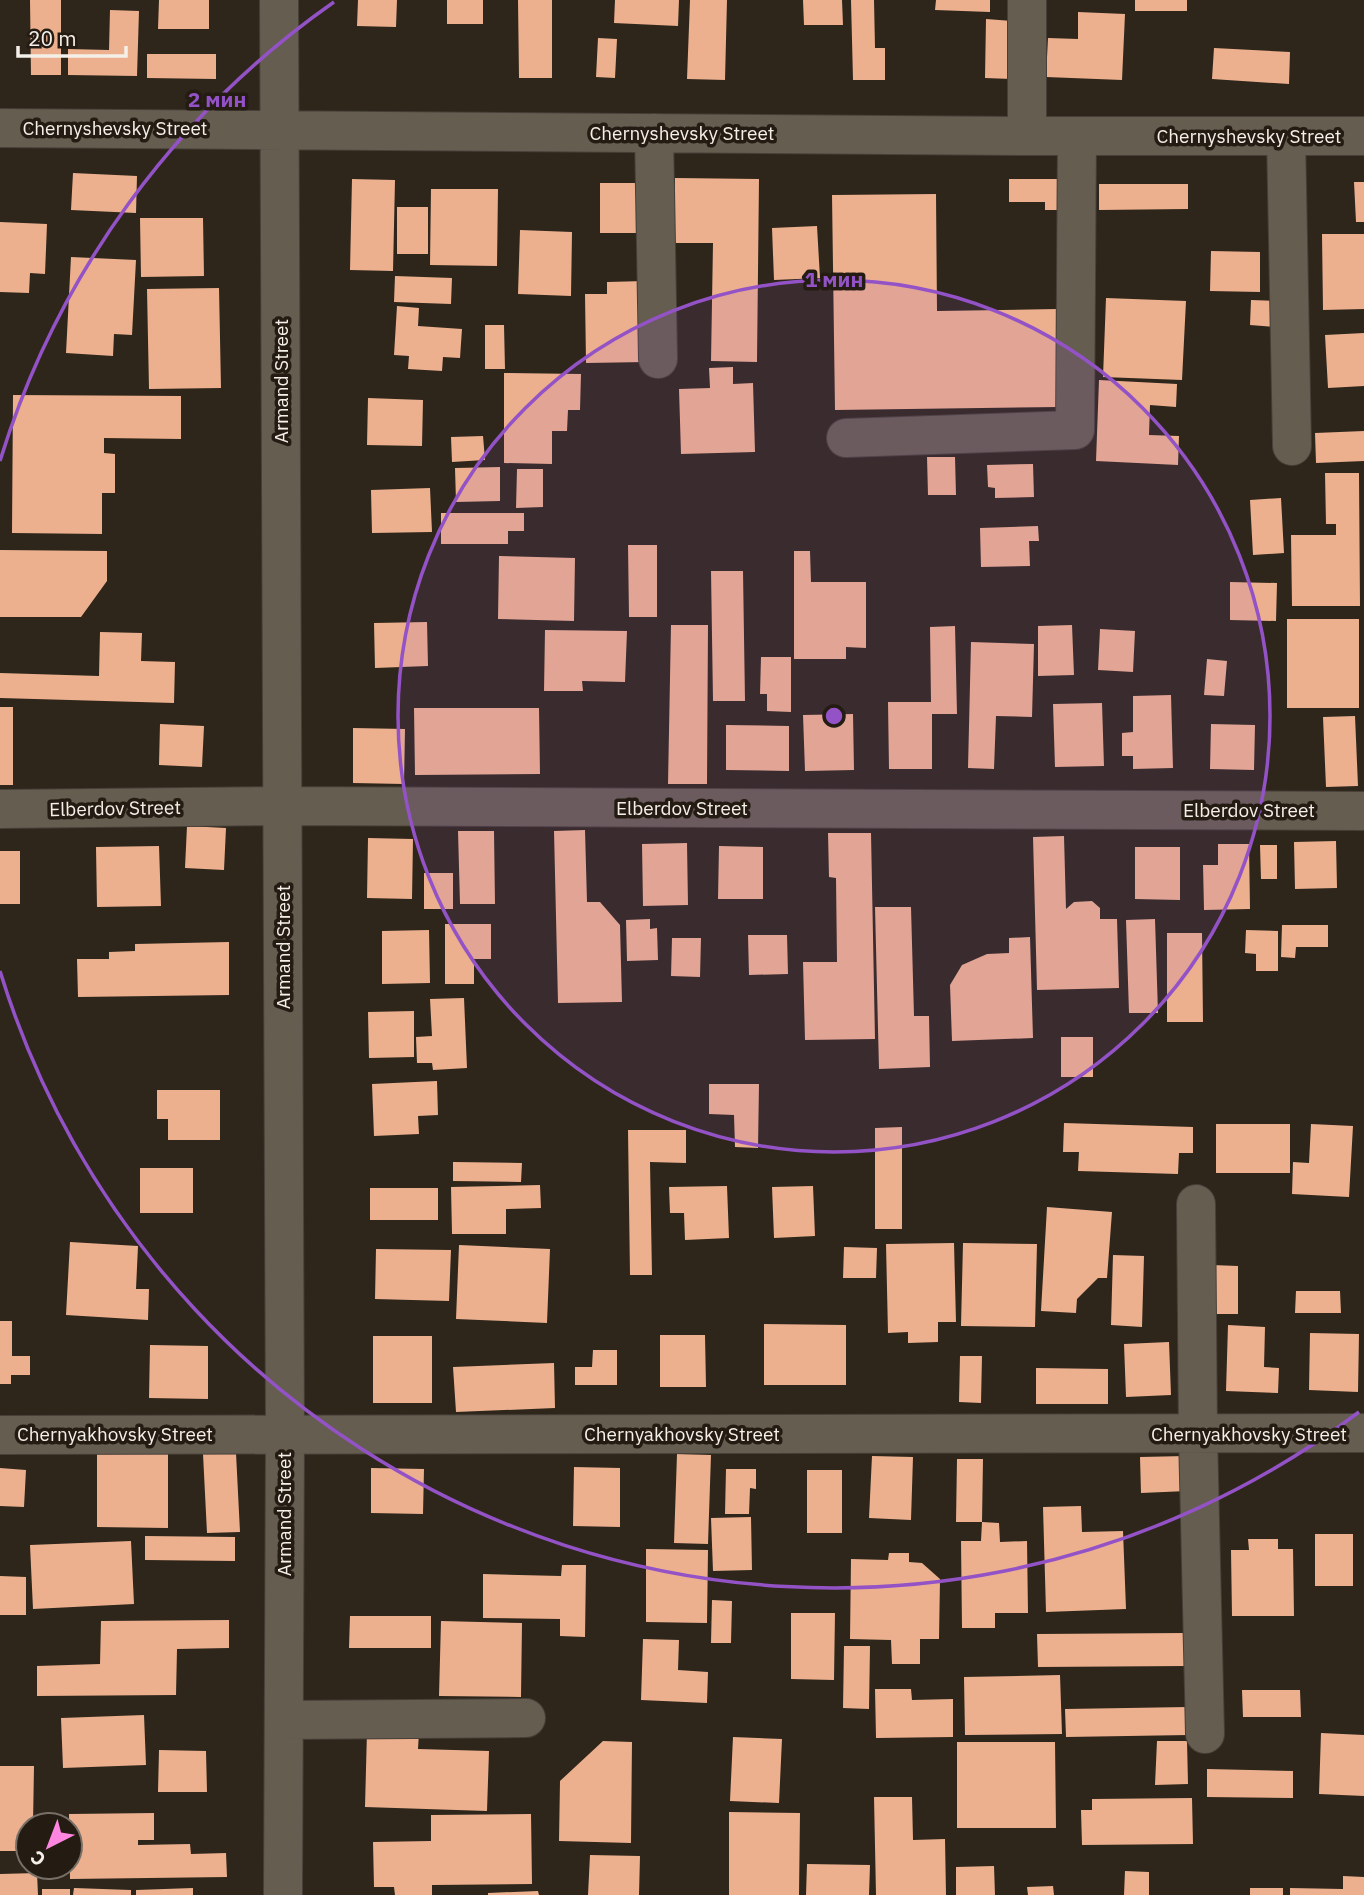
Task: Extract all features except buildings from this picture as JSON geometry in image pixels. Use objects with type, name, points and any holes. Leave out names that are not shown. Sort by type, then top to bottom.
[{"type":"street","name":"Armand Street","points":[[279,0],[285,1434],[283,1895]]},
{"type":"street","points":[[1027,0],[1027,136]]},
{"type":"street","name":"Chernyshevsky Street","points":[[0,128],[1364,136]]},
{"type":"street","points":[[654,133],[658,359]]},
{"type":"street","points":[[846,438],[1075,430],[1077,136]]},
{"type":"street","points":[[1286,136],[1292,446]]},
{"type":"street","name":"Elberdov Street","points":[[0,809],[282,806],[1364,811]]},
{"type":"street","points":[[1196,1204],[1205,1734]]},
{"type":"street","name":"Chernyakhovsky Street","points":[[0,1434],[1364,1433]]},
{"type":"street","points":[[284,1720],[526,1718]]}]
